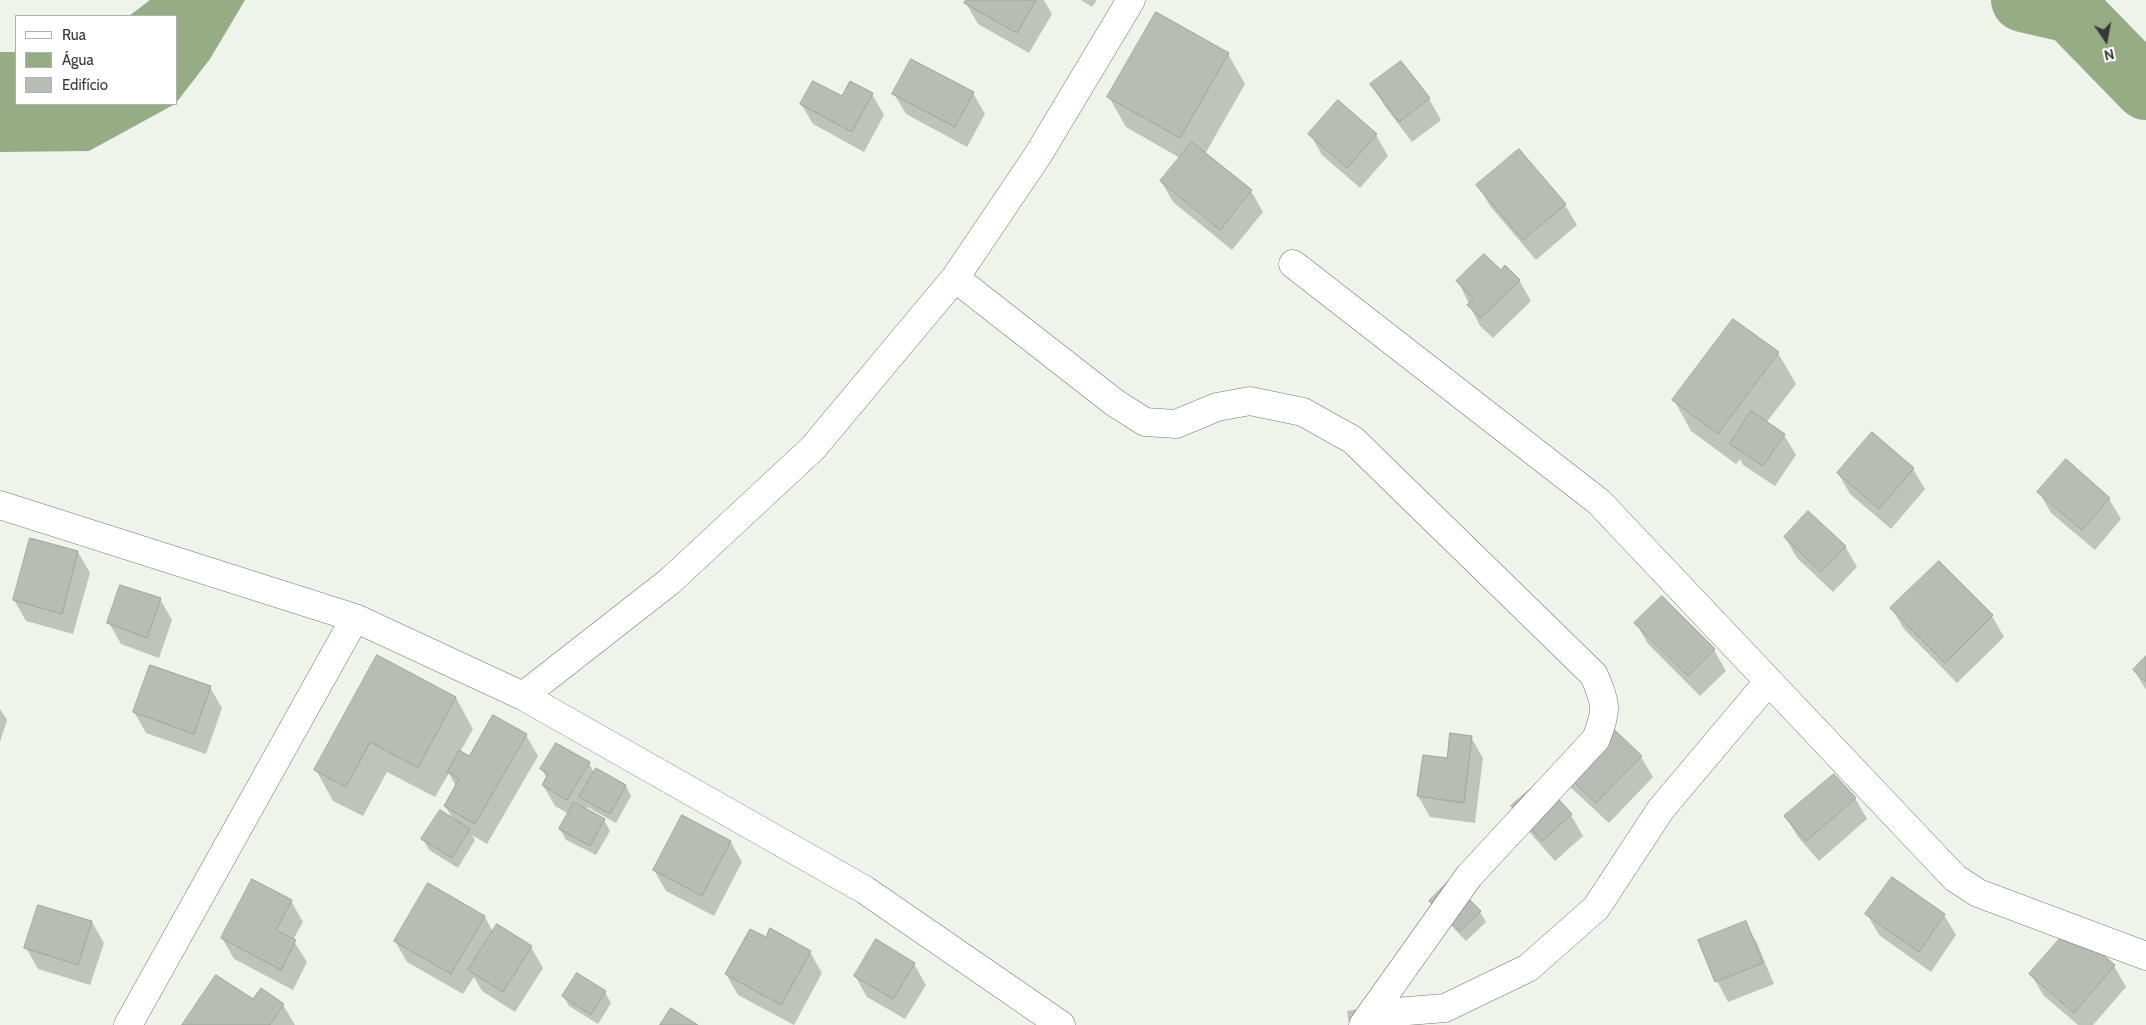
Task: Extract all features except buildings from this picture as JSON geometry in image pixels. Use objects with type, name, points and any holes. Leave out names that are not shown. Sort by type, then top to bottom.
[{"type":"street","points":[[523,696],[670,581],[813,448],[955,278],[1038,155],[1131,0]]},
{"type":"street","points":[[1293,264],[1599,502],[1955,878],[1978,893],[2146,956]]},
{"type":"street","points":[[955,278],[1115,403],[1145,422],[1176,424],[1217,407],[1250,402],[1303,412],[1353,440],[1594,675],[1604,698],[1605,716],[1596,739],[1469,876],[1367,1019]]},
{"type":"street","points":[[0,505],[355,618],[523,696],[865,890],[1060,1025]]},
{"type":"street","points":[[128,1025],[355,618]]},
{"type":"street","points":[[1367,1019],[1444,1008],[1528,968],[1596,908],[1661,809],[1768,682]]},
{"type":"water","points":[[150,0],[245,0],[210,59],[178,100],[178,15],[130,15]]},
{"type":"water","points":[[0,52],[15,52],[15,105],[173,105],[89,151],[0,152]]},
{"type":"waterway","points":[[2023,0],[2071,11],[2146,88]]}]
